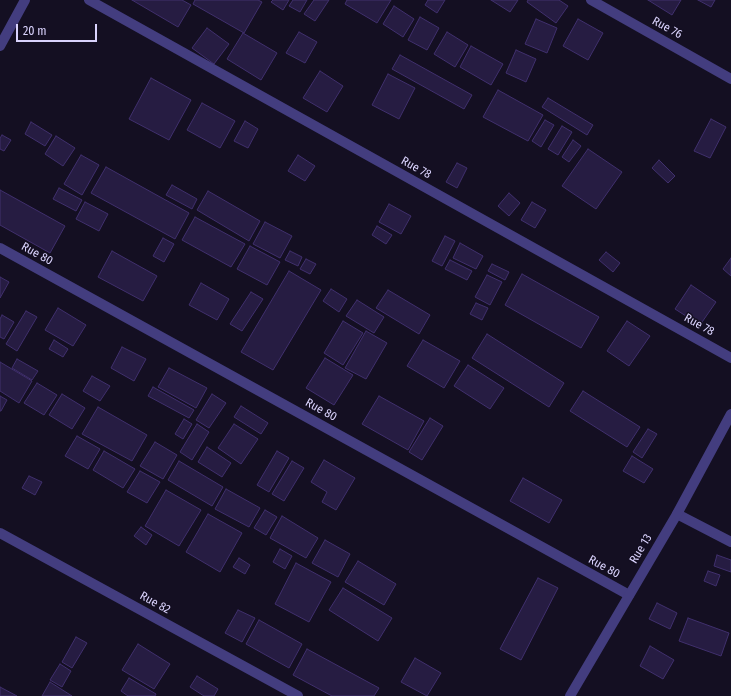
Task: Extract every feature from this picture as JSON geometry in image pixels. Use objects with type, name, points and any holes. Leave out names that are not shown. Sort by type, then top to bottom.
[{"type":"street","points":[[0,46],[25,0]]},
{"type":"street","name":"Rue 78","points":[[89,0],[731,358]]},
{"type":"street","name":"Rue 76","points":[[591,0],[731,79]]},
{"type":"street","name":"Rue 80","points":[[0,248],[629,595]]},
{"type":"street","name":"Rue 13","points":[[570,696],[677,514],[731,414]]},
{"type":"street","points":[[677,514],[731,542]]},
{"type":"street","name":"Rue 82","points":[[0,533],[298,696]]},
{"type":"building","points":[[132,0],[182,0],[191,5],[178,27]]},
{"type":"building","points":[[195,0],[258,0],[262,2],[244,33],[193,4]]},
{"type":"building","points":[[273,0],[289,0],[283,10],[271,2]]},
{"type":"building","points":[[293,0],[307,0],[300,12],[289,6]]},
{"type":"building","points":[[314,0],[329,0],[315,21],[304,14]]},
{"type":"building","points":[[347,0],[391,0],[377,23],[345,4]]},
{"type":"building","points":[[428,0],[445,0],[437,13],[425,5]]},
{"type":"building","points":[[491,0],[518,0],[510,12]]},
{"type":"building","points":[[528,0],[559,0],[568,6],[556,23],[527,2]]},
{"type":"building","points":[[648,0],[681,0],[672,15]]},
{"type":"building","points":[[698,0],[715,0],[711,7]]},
{"type":"building","points":[[394,6],[414,19],[403,37],[383,24]]},
{"type":"building","points":[[420,17],[439,28],[427,50],[408,40]]},
{"type":"building","points":[[536,19],[557,28],[547,53],[525,44]]},
{"type":"building","points":[[578,19],[603,33],[588,60],[563,46]]},
{"type":"building","points":[[207,28],[229,44],[214,64],[192,48]]},
{"type":"building","points":[[299,32],[317,42],[305,63],[286,53]]},
{"type":"building","points":[[447,32],[468,45],[455,67],[434,54]]},
{"type":"building","points":[[243,33],[277,53],[261,80],[227,59]]},
{"type":"building","points":[[471,46],[503,64],[491,85],[460,67]]},
{"type":"building","points":[[516,50],[536,59],[526,82],[506,73]]},
{"type":"building","points":[[400,55],[472,95],[464,109],[392,69]]},
{"type":"building","points":[[320,71],[343,86],[327,112],[303,98]]},
{"type":"building","points":[[388,74],[415,88],[399,119],[372,105]]},
{"type":"building","points":[[151,78],[191,100],[169,140],[129,119]]},
{"type":"building","points":[[498,90],[543,115],[528,141],[483,117]]},
{"type":"building","points":[[548,98],[593,125],[587,135],[542,107]]},
{"type":"building","points":[[202,103],[235,121],[220,148],[187,130]]},
{"type":"building","points":[[711,119],[726,127],[710,158],[694,151]]},
{"type":"building","points":[[545,120],[554,125],[541,147],[532,141]]},
{"type":"building","points":[[245,121],[258,129],[248,148],[234,141]]},
{"type":"building","points":[[31,122],[52,135],[45,146],[25,134]]},
{"type":"building","points":[[562,126],[572,132],[558,155],[548,149]]},
{"type":"building","points":[[2,135],[11,140],[4,151],[0,149],[0,138]]},
{"type":"building","points":[[56,136],[75,148],[63,166],[45,154]]},
{"type":"building","points":[[573,140],[581,146],[569,162],[562,157]]},
{"type":"building","points":[[588,149],[622,172],[596,209],[562,186]]},
{"type":"building","points":[[81,155],[99,165],[82,195],[64,184]]},
{"type":"building","points":[[298,155],[315,166],[305,181],[288,171]]},
{"type":"building","points":[[659,160],[675,176],[668,183],[652,168]]},
{"type":"building","points":[[457,163],[467,168],[457,188],[446,182]]},
{"type":"building","points":[[106,167],[189,213],[175,239],[91,193]]},
{"type":"building","points":[[172,185],[197,199],[192,209],[166,195]]},
{"type":"building","points":[[59,188],[82,200],[76,211],[53,199]]},
{"type":"building","points":[[0,190],[65,226],[50,253],[0,225]]},
{"type":"building","points":[[208,191],[260,221],[249,241],[197,210]]},
{"type":"building","points":[[509,193],[520,203],[509,216],[498,206]]},
{"type":"building","points":[[85,202],[108,214],[99,231],[76,219]]},
{"type":"building","points":[[532,202],[546,210],[535,228],[521,220]]},
{"type":"building","points":[[389,204],[411,216],[401,234],[379,222]]},
{"type":"building","points":[[195,217],[245,244],[231,267],[182,240]]},
{"type":"building","points":[[265,222],[292,236],[280,258],[253,244]]},
{"type":"building","points":[[377,226],[392,235],[386,244],[372,235]]},
{"type":"building","points":[[445,236],[455,241],[442,266],[432,261]]},
{"type":"building","points":[[163,238],[174,244],[164,262],[153,256]]},
{"type":"building","points":[[460,243],[483,256],[476,269],[453,258]]},
{"type":"building","points":[[250,246],[280,262],[267,285],[237,269]]},
{"type":"building","points":[[112,251],[157,276],[143,301],[98,277]]},
{"type":"building","points":[[290,251],[302,257],[298,266],[285,260]]},
{"type":"building","points":[[606,252],[620,263],[613,272],[599,260]]},
{"type":"building","points":[[731,258],[731,276],[723,269]]},
{"type":"building","points":[[306,259],[316,264],[310,274],[300,269]]},
{"type":"building","points":[[450,260],[472,271],[467,280],[445,269]]},
{"type":"building","points":[[492,264],[509,272],[505,280],[488,271]]},
{"type":"building","points":[[289,271],[321,290],[273,370],[241,352]]},
{"type":"building","points":[[522,274],[599,317],[581,348],[505,305]]},
{"type":"building","points":[[487,275],[502,282],[490,305],[475,297]]},
{"type":"building","points":[[0,277],[9,282],[0,298]]},
{"type":"building","points":[[201,283],[229,299],[217,320],[189,305]]},
{"type":"building","points":[[691,285],[716,302],[700,325],[675,309]]},
{"type":"building","points":[[331,289],[347,299],[339,312],[323,301]]},
{"type":"building","points":[[388,290],[430,315],[419,334],[376,308]]},
{"type":"building","points":[[251,292],[263,299],[242,331],[230,324]]},
{"type":"building","points":[[357,300],[384,317],[374,333],[346,316]]},
{"type":"building","points":[[476,303],[488,308],[482,320],[470,314]]},
{"type":"building","points":[[58,308],[86,325],[73,346],[45,330]]},
{"type":"building","points":[[26,311],[37,317],[17,351],[6,344]]},
{"type":"building","points":[[2,315],[14,322],[4,339],[0,337],[0,319]]},
{"type":"building","points":[[343,321],[363,333],[343,365],[324,353]]},
{"type":"building","points":[[627,321],[650,336],[629,366],[607,351]]},
{"type":"building","points":[[366,331],[387,343],[366,379],[345,368]]},
{"type":"building","points":[[487,334],[564,383],[549,407],[472,358]]},
{"type":"building","points":[[54,340],[68,349],[63,357],[49,349]]},
{"type":"building","points":[[423,340],[460,361],[444,388],[407,366]]},
{"type":"building","points":[[122,347],[146,359],[134,381],[111,368]]},
{"type":"building","points":[[325,358],[353,375],[334,405],[306,388]]},
{"type":"building","points":[[17,359],[38,371],[32,380],[12,368]]},
{"type":"building","points":[[0,362],[32,381],[19,403],[0,391]]},
{"type":"building","points":[[468,365],[504,388],[490,409],[454,386]]},
{"type":"building","points":[[169,368],[207,388],[196,408],[158,387]]},
{"type":"building","points":[[92,376],[110,386],[100,401],[83,391]]},
{"type":"building","points":[[37,383],[57,395],[44,415],[24,403]]},
{"type":"building","points":[[153,387],[194,410],[189,418],[148,396]]},
{"type":"building","points":[[583,391],[640,427],[627,447],[570,411]]},
{"type":"building","points":[[62,394],[85,408],[72,429],[49,415]]},
{"type":"building","points":[[212,394],[226,403],[209,428],[196,420]]},
{"type":"building","points":[[0,396],[7,400],[1,411],[0,411]]},
{"type":"building","points":[[379,396],[424,421],[408,450],[362,424]]},
{"type":"building","points":[[241,406],[268,423],[261,434],[234,417]]},
{"type":"building","points":[[98,407],[147,435],[132,461],[82,434]]},
{"type":"building","points":[[430,418],[443,426],[422,460],[409,452]]},
{"type":"building","points":[[184,419],[192,424],[183,439],[175,434]]},
{"type":"building","points":[[197,424],[209,432],[192,460],[180,452]]},
{"type":"building","points":[[234,424],[258,439],[241,464],[218,448]]},
{"type":"building","points":[[648,429],[657,434],[642,458],[633,452]]},
{"type":"building","points":[[77,436],[100,449],[88,469],[65,456]]},
{"type":"building","points":[[155,442],[177,455],[163,479],[140,466]]},
{"type":"building","points":[[207,447],[231,463],[222,477],[198,462]]},
{"type":"building","points":[[104,451],[135,469],[123,488],[93,470]]},
{"type":"building","points":[[277,451],[289,458],[269,492],[257,485]]},
{"type":"building","points":[[632,456],[653,469],[644,483],[623,471]]},
{"type":"building","points":[[324,460],[355,478],[336,510],[322,502],[327,492],[311,482]]},
{"type":"building","points":[[179,461],[223,487],[212,506],[168,480]]},
{"type":"building","points":[[292,461],[304,468],[284,501],[272,494]]},
{"type":"building","points":[[140,471],[160,482],[147,503],[127,492]]},
{"type":"building","points":[[29,476],[42,482],[35,495],[22,488]]},
{"type":"building","points":[[523,478],[562,500],[549,523],[510,501]]},
{"type":"building","points":[[226,489],[260,508],[249,527],[215,509]]},
{"type":"building","points":[[166,490],[201,510],[179,546],[145,526]]},
{"type":"building","points":[[265,510],[277,517],[266,535],[254,528]]},
{"type":"building","points":[[208,514],[242,533],[220,572],[186,552]]},
{"type":"building","points":[[282,516],[318,538],[306,558],[270,538]]},
{"type":"building","points":[[141,527],[152,535],[146,545],[134,536]]},
{"type":"building","points":[[325,540],[350,554],[338,577],[312,563]]},
{"type":"building","points":[[280,549],[292,556],[285,569],[273,562]]},
{"type":"building","points":[[717,555],[731,560],[731,572],[714,566]]},
{"type":"building","points":[[239,558],[250,565],[245,574],[233,567]]},
{"type":"building","points":[[358,561],[396,584],[384,605],[345,582]]},
{"type":"building","points":[[296,563],[331,582],[309,622],[275,604]]},
{"type":"building","points":[[708,571],[720,575],[716,586],[704,581]]},
{"type":"building","points":[[538,578],[558,588],[521,660],[500,649]]},
{"type":"building","points":[[343,588],[392,618],[378,641],[329,610]]},
{"type":"building","points":[[657,603],[677,613],[670,629],[649,619]]},
{"type":"building","points":[[238,610],[255,618],[242,642],[225,633]]},
{"type":"building","points":[[688,618],[729,633],[721,656],[679,641]]},
{"type":"building","points":[[259,620],[302,644],[289,668],[246,644]]},
{"type":"building","points":[[76,637],[87,643],[72,668],[62,662]]},
{"type":"building","points":[[138,644],[170,664],[154,689],[122,670]]},
{"type":"building","points":[[650,646],[674,660],[663,679],[640,666]]},
{"type":"building","points":[[307,649],[379,688],[374,696],[332,696],[293,675]]},
{"type":"building","points":[[415,658],[441,673],[427,696],[401,682]]},
{"type":"building","points":[[60,664],[71,671],[62,687],[50,680]]},
{"type":"building","points":[[197,676],[218,689],[214,696],[204,696],[190,687]]},
{"type":"building","points":[[129,678],[156,694],[155,696],[128,696],[121,691]]},
{"type":"building","points":[[50,682],[72,696],[42,696]]},
{"type":"building","points":[[0,687],[17,696],[0,696]]}]
